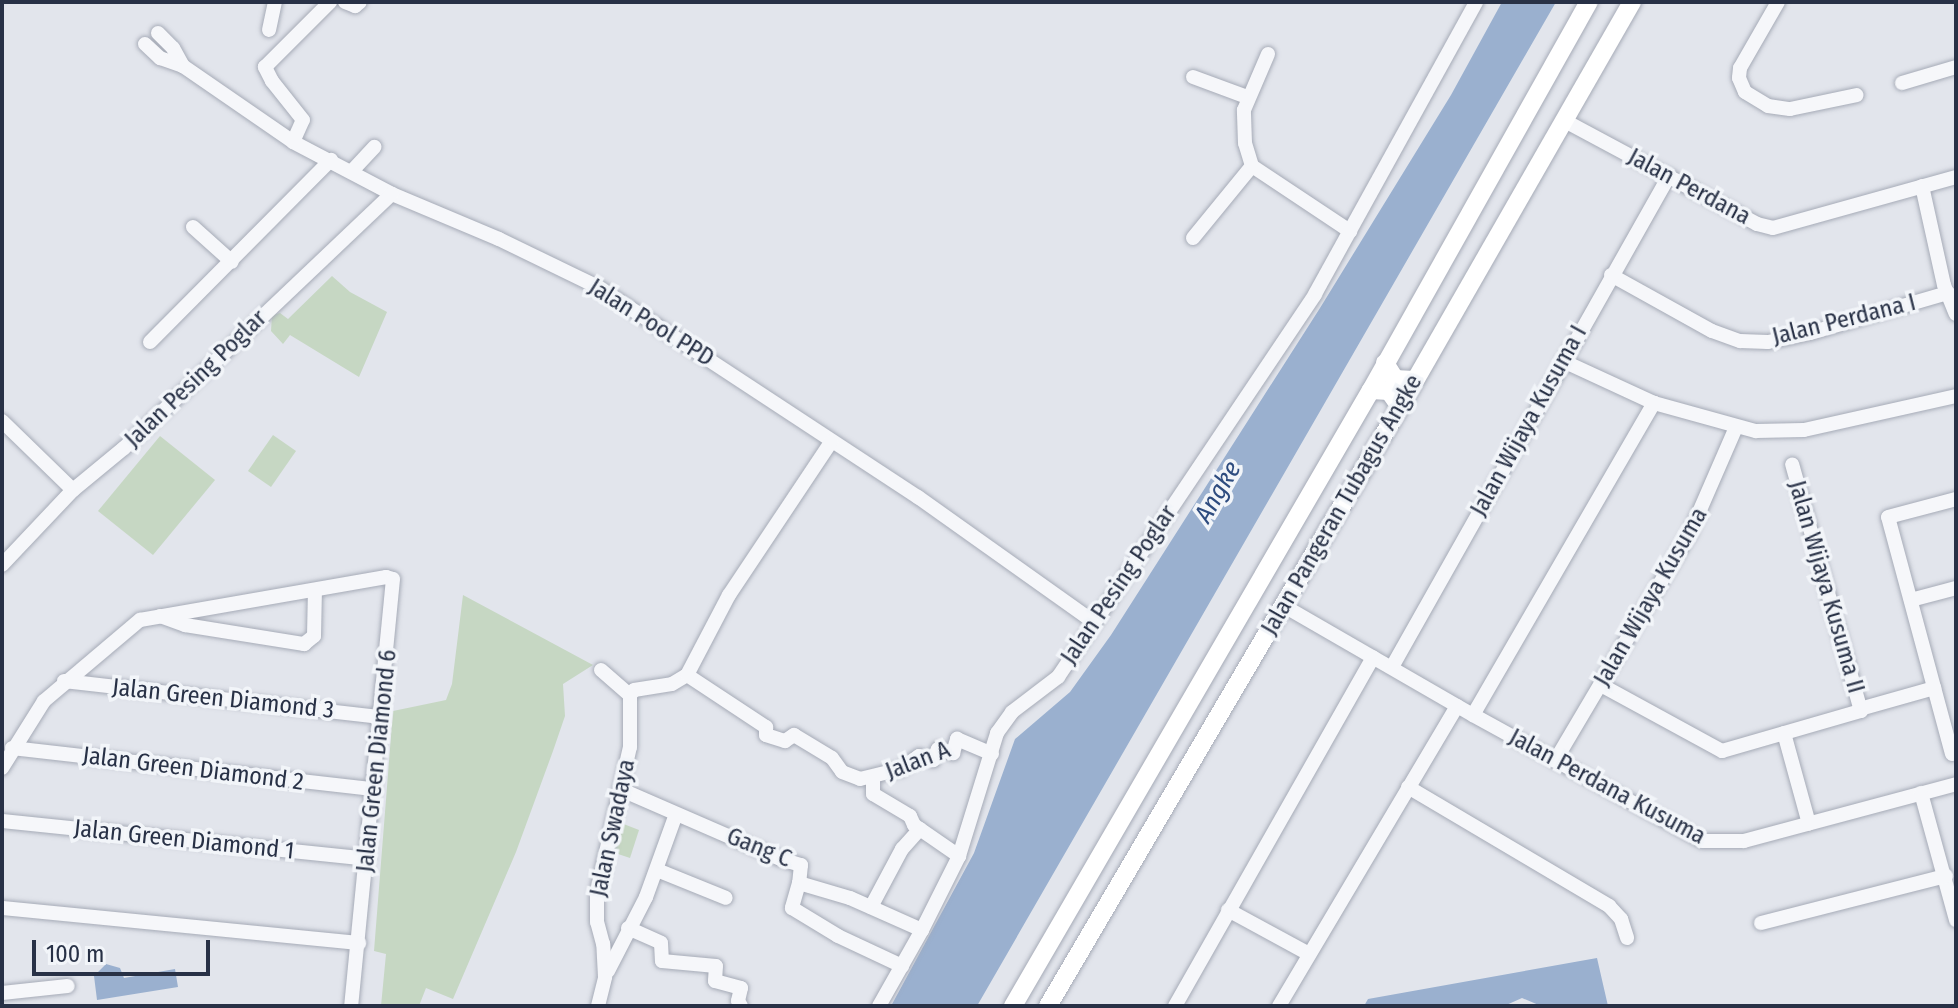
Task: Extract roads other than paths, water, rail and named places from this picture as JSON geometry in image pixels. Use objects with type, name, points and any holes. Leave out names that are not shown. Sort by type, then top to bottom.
[{"type":"main road","name":"Jalan Pangeran Tubagus Angke","points":[[1017,998],[1371,390],[1589,2]]},
{"type":"main road","name":"Jalan Pangeran Tubagus Angke","points":[[1048,1006],[1400,407],[1632,2]]},
{"type":"main road","points":[[1385,363],[1395,379],[1414,380]]},
{"type":"main road","points":[[1371,390],[1389,391],[1400,407]]},
{"type":"main road","points":[[1017,998],[1025,997],[1039,1006]]},
{"type":"street","points":[[269,30],[275,2]]},
{"type":"street","points":[[293,142],[303,120],[272,81],[265,67],[330,2]]},
{"type":"street","points":[[345,2],[355,6],[360,2]]},
{"type":"street","name":"Jalan Pesing Poglar","points":[[879,1006],[959,856],[997,733],[1012,712],[1058,677],[1315,294],[1476,2]]},
{"type":"street","points":[[1778,2],[1740,68],[1739,78],[1745,92],[1760,103],[1790,109],[1857,95]]},
{"type":"street","name":"Jalan Pool PPD","points":[[158,33],[173,48],[183,66]]},
{"type":"street","name":"Jalan Pool PPD","points":[[145,44],[160,58],[183,66],[293,142],[392,194],[499,239],[598,287],[918,497],[1094,622]]},
{"type":"street","points":[[1268,54],[1247,97],[1245,143],[1252,166],[1350,231]]},
{"type":"street","points":[[1902,83],[1956,67]]},
{"type":"street","points":[[1193,77],[1247,97]]},
{"type":"street","name":"Jalan Perdana","points":[[1565,121],[1757,224],[1773,228],[1956,177]]},
{"type":"street","points":[[352,171],[374,147]]},
{"type":"street","points":[[150,342],[331,160]]},
{"type":"street","points":[[1193,238],[1252,166]]},
{"type":"street","name":"Jalan Wijaya Kusuma I","points":[[1392,667],[1669,176]]},
{"type":"street","points":[[1922,186],[1956,314]]},
{"type":"street","name":"Jalan Pesing Poglar","points":[[2,565],[73,490],[124,448],[392,194]]},
{"type":"street","points":[[193,227],[232,262]]},
{"type":"street","name":"Jalan Perdana I","points":[[1611,275],[1712,331],[1740,341],[1768,342],[1810,333],[1948,293]]},
{"type":"street","points":[[1563,361],[1654,403],[1736,427],[1790,432],[1956,396]]},
{"type":"street","points":[[1473,715],[1654,403]]},
{"type":"street","points":[[2,421],[73,490]]},
{"type":"street","name":"Jalan Wijaya Kusuma","points":[[1555,761],[1690,533],[1736,427]]},
{"type":"street","points":[[601,670],[630,695],[634,690],[672,684],[687,675],[729,595],[831,442]]},
{"type":"street","name":"Jalan Wijaya Kusuma II","points":[[1792,464],[1864,709]]},
{"type":"street","points":[[1952,754],[1888,517],[1956,499]]},
{"type":"street","name":"Jalan Green Diamond 6","points":[[315,590],[386,577],[393,579],[351,1006]]},
{"type":"street","points":[[1911,600],[1956,588]]},
{"type":"street","points":[[2,768],[35,712],[64,681],[133,624],[160,616],[315,590],[314,636],[304,644],[185,625],[160,616]]},
{"type":"street","name":"Jalan Perdana Kusuma","points":[[1284,606],[1702,841],[1731,843],[1956,784]]},
{"type":"street","points":[[1175,1006],[1373,657]]},
{"type":"street","name":"Jalan A","points":[[687,675],[766,727],[766,735],[785,741],[793,734],[832,758],[842,772],[860,779],[873,779],[901,769],[918,756],[933,760],[938,749],[953,753],[957,739],[992,754]]},
{"type":"street","name":"Jalan Green Diamond 3","points":[[64,681],[381,717]]},
{"type":"street","points":[[1601,685],[1715,750],[1730,749],[1934,688]]},
{"type":"street","name":"Jalan Swadaya","points":[[598,1006],[605,977],[603,944],[597,922],[597,892],[622,790],[631,738],[630,695]]},
{"type":"street","points":[[1279,1006],[1457,706]]},
{"type":"street","points":[[1784,733],[1809,824]]},
{"type":"street","name":"Jalan Green Diamond 2","points":[[12,748],[373,789]]},
{"type":"street","points":[[873,779],[873,794],[910,816],[920,829],[959,856]]},
{"type":"street","points":[[1408,787],[1609,906],[1621,919],[1627,938]]},
{"type":"street","name":"Gang C","points":[[622,790],[801,865],[799,883],[871,907],[922,930]]},
{"type":"street","points":[[1921,793],[1956,920]]},
{"type":"street","points":[[605,977],[657,870],[676,814]]},
{"type":"street","name":"Jalan Green Diamond 1","points":[[2,821],[367,859]]},
{"type":"street","points":[[871,907],[902,849],[920,829]]},
{"type":"street","points":[[657,870],[726,898]]},
{"type":"street","points":[[1761,923],[1946,876]]},
{"type":"street","points":[[799,883],[792,908],[838,936],[902,966]]},
{"type":"street","points":[[2,908],[359,943]]},
{"type":"street","points":[[1228,910],[1309,954]]},
{"type":"street","points":[[628,928],[661,943],[662,961],[716,966],[715,981],[741,988],[738,1001],[741,1006]]},
{"type":"street","points":[[2,993],[68,986]]},
{"type":"water","name":"Angke","points":[[1502,2],[1556,2],[977,1006],[891,1006],[974,853],[1015,739],[1070,692],[1111,635],[1320,308],[1451,95]]},
{"type":"water","points":[[1597,958],[1608,1006],[1541,1006],[1522,998],[1504,1006],[1364,1006],[1368,999]]},
{"type":"water","points":[[106,964],[120,968],[124,978],[175,969],[178,987],[97,1000],[94,976]]}]
